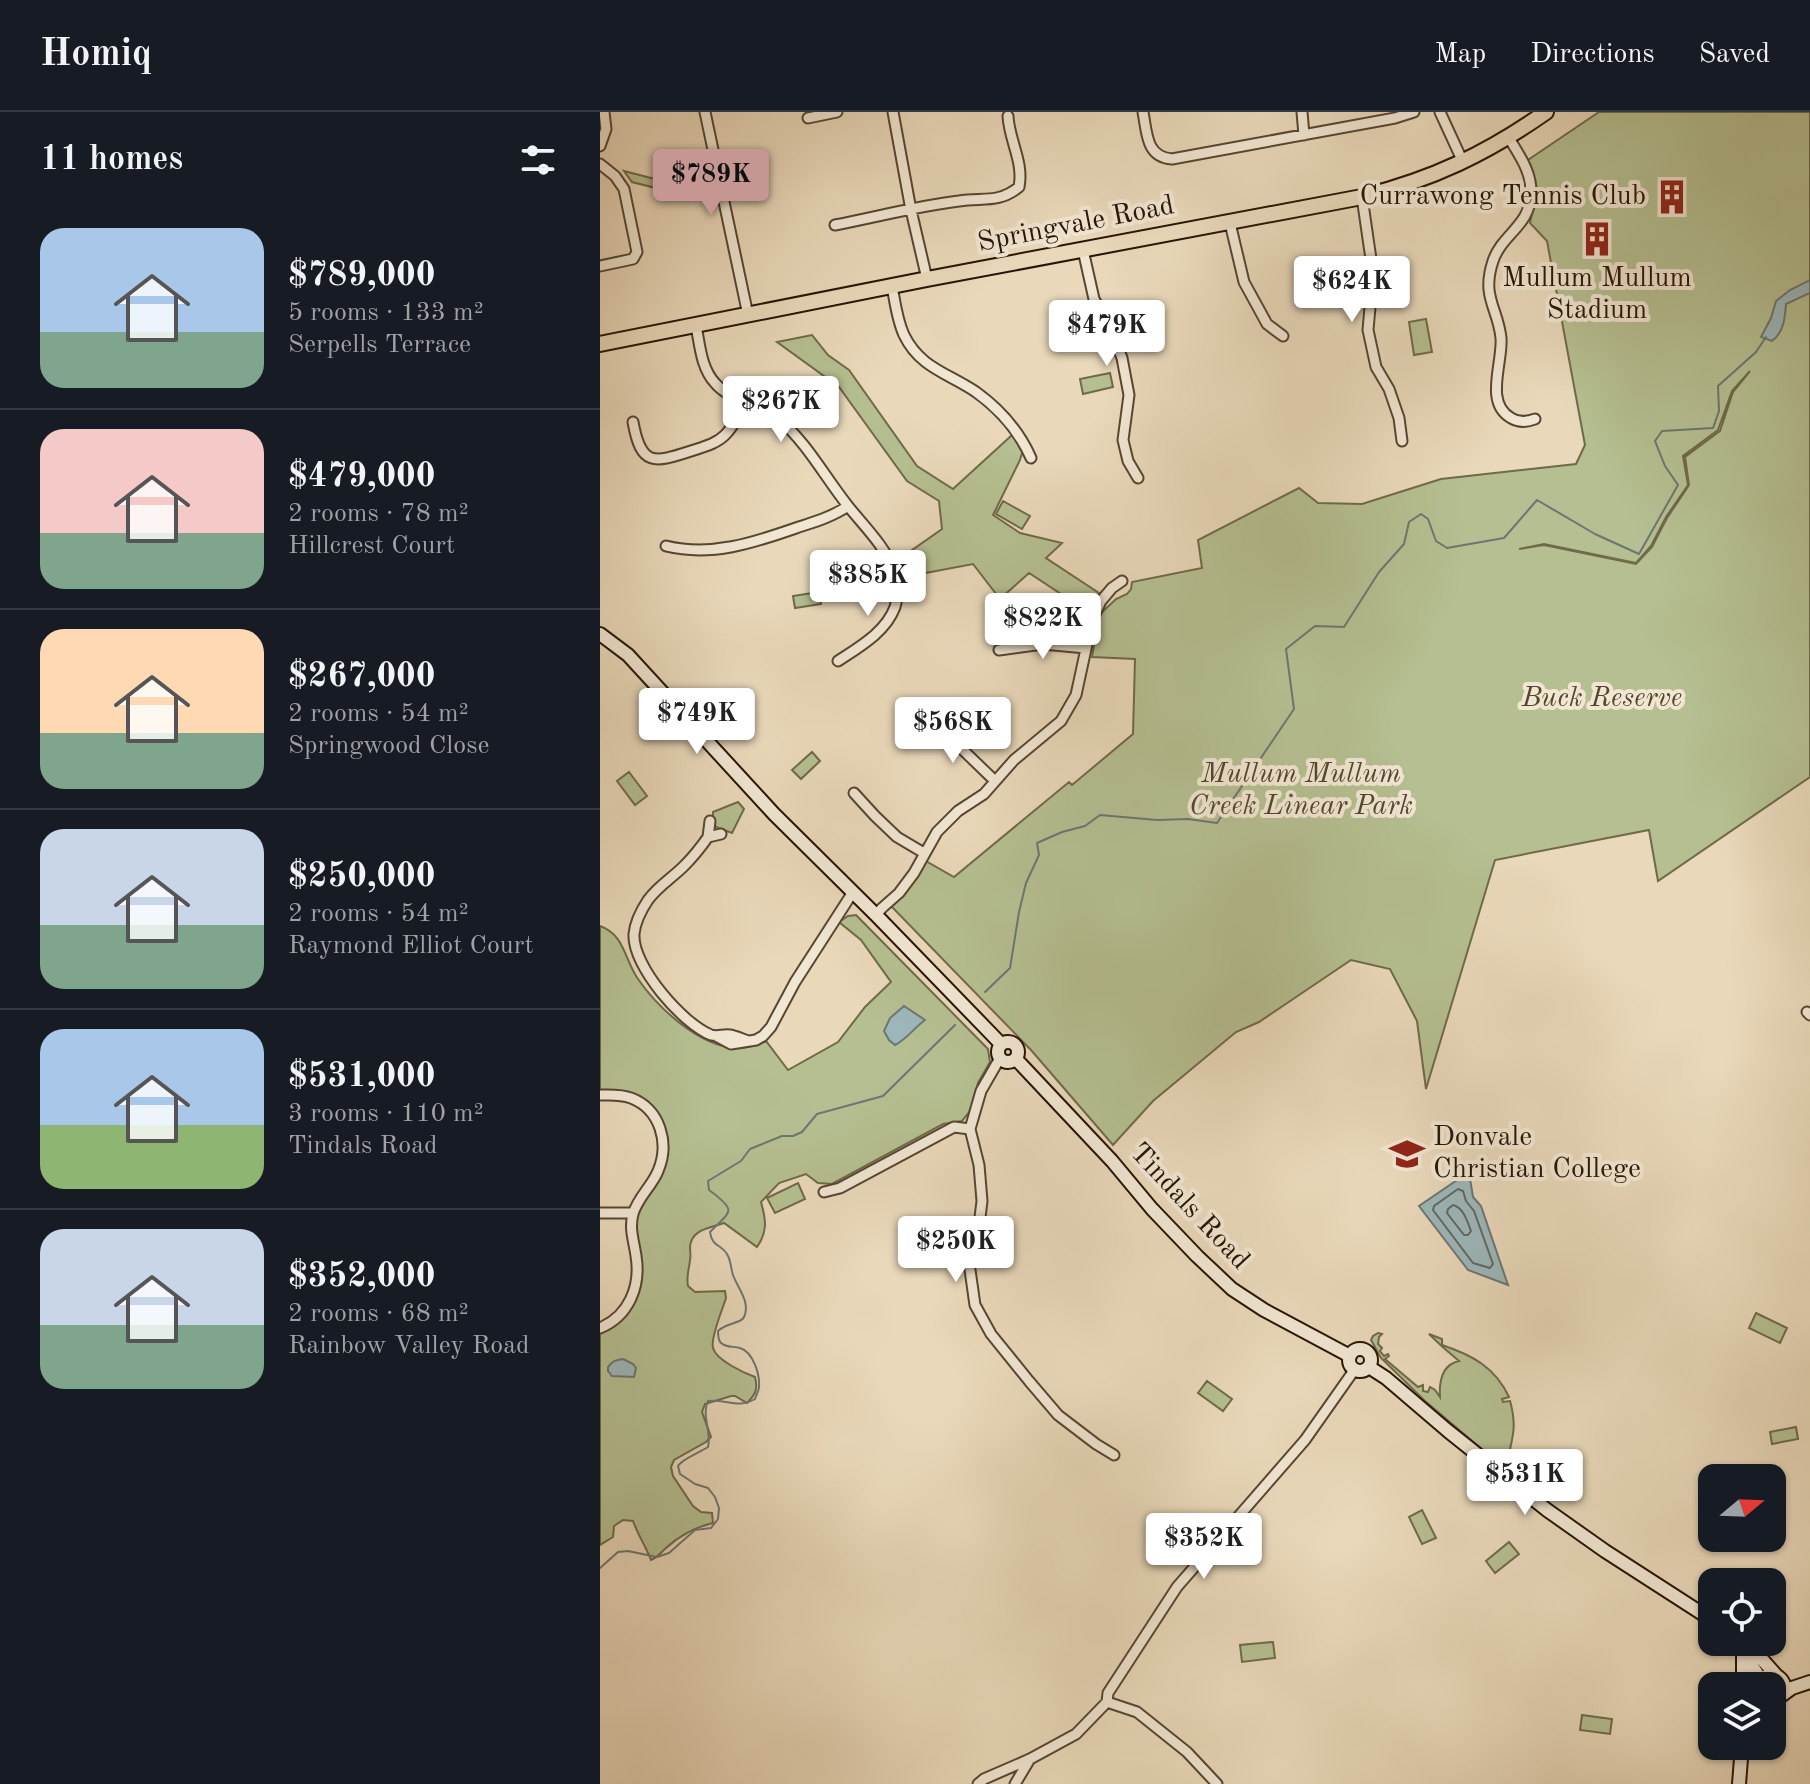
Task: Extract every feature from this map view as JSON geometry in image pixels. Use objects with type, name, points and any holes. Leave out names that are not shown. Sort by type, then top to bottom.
[{"type":"main road","name":"Springvale Road","points":[[600,344],[1362,197],[1404,186],[1463,162],[1509,138],[1546,112]]},
{"type":"main road","points":[[600,634],[628,655],[774,814],[1001,1044]]},
{"type":"main road","points":[[1001,1044],[1016,1044],[1019,1053],[1016,1059],[1008,1062],[1000,1058],[998,1052],[1001,1044]]},
{"type":"main road","name":"Tindals Road","points":[[1016,1059],[1217,1276],[1264,1310],[1350,1356]]},
{"type":"main road","points":[[1355,1351],[1366,1351],[1371,1360],[1369,1367],[1355,1369],[1350,1363],[1350,1356],[1355,1351]]},
{"type":"main road","points":[[1369,1367],[1547,1510],[1698,1611]]},
{"type":"main road","points":[[1758,1656],[1773,1672]]},
{"type":"main road","points":[[1786,1677],[1810,1680]]},
{"type":"main road","points":[[1786,1692],[1810,1680]]},
{"type":"main road","points":[[1739,1784],[1741,1760]]},
{"type":"street","points":[[600,146],[606,129],[604,112]]},
{"type":"street","points":[[705,112],[748,315]]},
{"type":"street","points":[[808,118],[837,112]]},
{"type":"street","points":[[893,112],[927,279]]},
{"type":"street","points":[[1143,112],[1151,148],[1165,159],[1414,112]]},
{"type":"street","points":[[1302,112],[1304,135]]},
{"type":"street","points":[[1440,112],[1463,162]]},
{"type":"street","points":[[835,225],[960,200],[991,200],[1012,192],[1019,187],[1020,179],[1017,149],[1008,116]]},
{"type":"street","points":[[1509,138],[1528,173],[1531,194],[1525,217],[1501,246],[1493,260],[1490,276],[1490,302],[1500,330],[1501,345],[1497,394],[1507,416],[1522,422],[1535,419]]},
{"type":"street","points":[[600,164],[615,176],[624,189],[637,252],[633,259],[600,266]]},
{"type":"street","points":[[1362,197],[1373,273],[1368,330],[1376,367],[1389,389],[1399,418],[1402,441]]},
{"type":"street","points":[[1230,223],[1244,282],[1267,324],[1283,336]]},
{"type":"street","points":[[1083,250],[1094,299],[1122,358],[1129,395],[1123,440],[1128,461],[1138,478]]},
{"type":"street","points":[[892,286],[901,327],[919,357],[932,368],[974,391],[995,408],[1018,433],[1031,458]]},
{"type":"street","points":[[696,326],[702,359],[713,382],[746,403],[776,416],[798,437],[887,556],[894,570],[899,587],[891,616],[876,634],[838,661]]},
{"type":"street","points":[[633,422],[642,452],[651,459],[663,460],[712,445],[725,436],[746,403]]},
{"type":"street","points":[[666,546],[701,550],[756,542],[834,515],[848,506]]},
{"type":"street","points":[[876,915],[914,873],[937,832],[958,811],[984,794],[1014,760],[1061,721],[1076,695],[1092,621],[1101,601],[1122,581]]},
{"type":"street","points":[[999,650],[1043,644],[1086,648]]},
{"type":"street","points":[[934,722],[995,781]]},
{"type":"street","points":[[854,793],[897,837],[924,853]]},
{"type":"street","points":[[710,821],[708,837],[648,901],[634,936],[649,976],[663,996],[692,1023],[716,1036],[730,1035],[748,1041],[763,1036],[853,892]]},
{"type":"street","points":[[708,837],[721,834]]},
{"type":"street","points":[[1000,1058],[981,1091],[970,1129],[979,1165],[982,1201],[978,1234],[969,1263],[975,1305],[991,1334],[1058,1415],[1114,1455]]},
{"type":"street","points":[[600,1095],[635,1099],[650,1112],[661,1129],[664,1148],[660,1168],[633,1213],[631,1227],[637,1269],[633,1296],[621,1315],[600,1328]]},
{"type":"street","points":[[824,1192],[840,1188],[954,1127],[970,1129]]},
{"type":"street","points":[[600,1213],[633,1213]]},
{"type":"street","points":[[978,1784],[1076,1734],[1107,1702],[1108,1693],[1177,1587],[1305,1440],[1355,1369]]},
{"type":"street","points":[[1107,1702],[1137,1712],[1187,1752],[1217,1784]]},
{"type":"street","points":[[1015,1784],[1030,1759]]},
{"type":"green space","points":[[1599,112],[1810,112],[1810,777],[1658,881],[1649,830],[1495,860],[1426,1089],[1417,1021],[1390,969],[1351,960],[1259,1022],[1236,1032],[1153,1101],[1113,1145],[1031,1050],[890,905],[924,860],[954,877],[1069,782],[1072,785],[1133,734],[1135,659],[1092,657],[1099,615],[1116,599],[1127,594],[1132,582],[1202,568],[1198,540],[1299,488],[1318,503],[1362,504],[1441,479],[1576,464],[1585,445],[1547,241],[1530,223],[1535,199],[1525,162]],"holes":[[[1750,371],[1733,392],[1720,431],[1685,457],[1689,485],[1652,547],[1636,564],[1544,545],[1519,549],[1544,544],[1636,563],[1651,546],[1688,485],[1683,456],[1718,430],[1732,391]]]},
{"type":"green space","points":[[624,171],[709,193],[711,202],[632,182]]},
{"type":"green space","points":[[1426,319],[1432,352],[1414,355],[1409,322]]},
{"type":"green space","points":[[812,335],[828,355],[849,370],[917,466],[953,489],[1012,435],[1023,450],[993,515],[1020,533],[1062,543],[1046,558],[1102,595],[1090,613],[1029,573],[1000,599],[973,564],[904,577],[898,560],[942,529],[939,501],[907,481],[839,387],[777,342]]},
{"type":"green space","points":[[1110,373],[1113,387],[1083,394],[1080,379]]},
{"type":"green space","points":[[1003,501],[1030,516],[1022,529],[996,514]]},
{"type":"green space","points":[[819,592],[821,604],[795,608],[793,596]]},
{"type":"green space","points":[[812,752],[820,761],[801,779],[792,770]]},
{"type":"green space","points":[[629,772],[647,796],[635,805],[617,781]]},
{"type":"green space","points":[[738,802],[744,809],[732,833],[716,827],[713,812]]},
{"type":"green space","points":[[856,915],[988,1049],[990,1062],[978,1083],[971,1110],[962,1121],[943,1124],[832,1184],[818,1183],[806,1174],[779,1183],[761,1202],[765,1225],[757,1247],[724,1223],[694,1236],[690,1247],[688,1286],[695,1292],[725,1291],[726,1298],[715,1330],[713,1348],[725,1361],[755,1377],[756,1391],[747,1403],[731,1396],[705,1404],[702,1412],[711,1437],[674,1460],[671,1467],[673,1476],[693,1506],[701,1512],[712,1513],[713,1523],[682,1536],[651,1560],[633,1521],[623,1520],[614,1526],[613,1537],[600,1545],[600,1333],[628,1312],[638,1294],[642,1272],[636,1233],[637,1217],[661,1175],[667,1147],[659,1117],[645,1101],[627,1092],[600,1090],[600,926],[615,935],[638,979],[681,1024],[722,1046],[744,1048],[766,1041],[788,1070],[838,1042],[865,1007],[891,982],[861,940],[839,922]]},
{"type":"green space","points":[[798,1183],[805,1199],[775,1213],[767,1198]]},
{"type":"green space","points":[[1756,1313],[1787,1328],[1780,1343],[1749,1328]]},
{"type":"green space","points":[[1378,1333],[1382,1334],[1378,1344],[1382,1348],[1380,1351],[1384,1356],[1389,1356],[1385,1359],[1418,1387],[1423,1385],[1423,1391],[1428,1392],[1430,1387],[1440,1397],[1445,1370],[1459,1361],[1429,1334],[1442,1339],[1442,1345],[1473,1358],[1490,1370],[1509,1397],[1502,1399],[1503,1402],[1510,1401],[1512,1410],[1513,1431],[1507,1461],[1513,1463],[1512,1469],[1497,1462],[1425,1401],[1381,1358],[1371,1340]]},
{"type":"green space","points":[[1207,1381],[1232,1399],[1223,1411],[1198,1393]]},
{"type":"green space","points":[[1796,1427],[1798,1439],[1772,1444],[1770,1432]]},
{"type":"green space","points":[[1422,1510],[1436,1538],[1422,1544],[1409,1517]]},
{"type":"green space","points":[[1509,1542],[1519,1554],[1495,1573],[1486,1561]]},
{"type":"green space","points":[[1273,1642],[1275,1658],[1242,1662],[1240,1645]]},
{"type":"green space","points":[[1582,1715],[1612,1719],[1610,1734],[1580,1730]]},
{"type":"water","points":[[1810,280],[1810,293],[1786,304],[1783,324],[1776,337],[1772,341],[1761,337],[1776,301]]},
{"type":"water","points":[[904,1006],[925,1020],[895,1045],[884,1031],[890,1018]]},
{"type":"water","points":[[1469,1172],[1473,1197],[1481,1206],[1508,1285],[1468,1270],[1419,1206]]},
{"type":"water","points":[[623,1359],[636,1368],[634,1377],[612,1376],[608,1371],[611,1363]]},
{"type":"waterway","points":[[985,992],[1010,968],[1026,883],[1039,855],[1037,843],[1085,826],[1100,815],[1217,823],[1294,709],[1286,649],[1315,626],[1344,627],[1379,572],[1404,544],[1409,522],[1421,514],[1428,519],[1436,541],[1447,548],[1504,538],[1537,500],[1595,534],[1639,554],[1678,485],[1665,466],[1655,441],[1662,431],[1713,428],[1719,411],[1718,386],[1756,352],[1766,337]]},
{"type":"waterway","points":[[600,1568],[618,1552],[657,1557],[669,1553],[695,1530],[711,1528],[718,1519],[719,1508],[715,1497],[708,1488],[680,1474],[678,1466],[708,1447],[708,1401],[749,1402],[755,1399],[759,1390],[757,1370],[749,1354],[740,1348],[723,1345],[719,1339],[718,1331],[742,1319],[746,1306],[728,1256],[711,1237],[710,1232],[726,1215],[728,1207],[709,1190],[708,1181],[741,1161],[750,1149],[782,1136],[802,1132],[817,1114],[883,1096],[955,1025]]},
{"type":"place","name":"Currawong Tennis Club","points":[[1672,197]]},
{"type":"place","name":"Mullum Mullum Stadium","points":[[1597,239]]},
{"type":"place","name":"Donvale Christian College","points":[[1407,1154]]},
{"type":"park label","name":"Buck Reserve","points":[[1602,699]]},
{"type":"park label","name":"Mullum Mullum Creek Linear Park","points":[[1301,791]]}]
